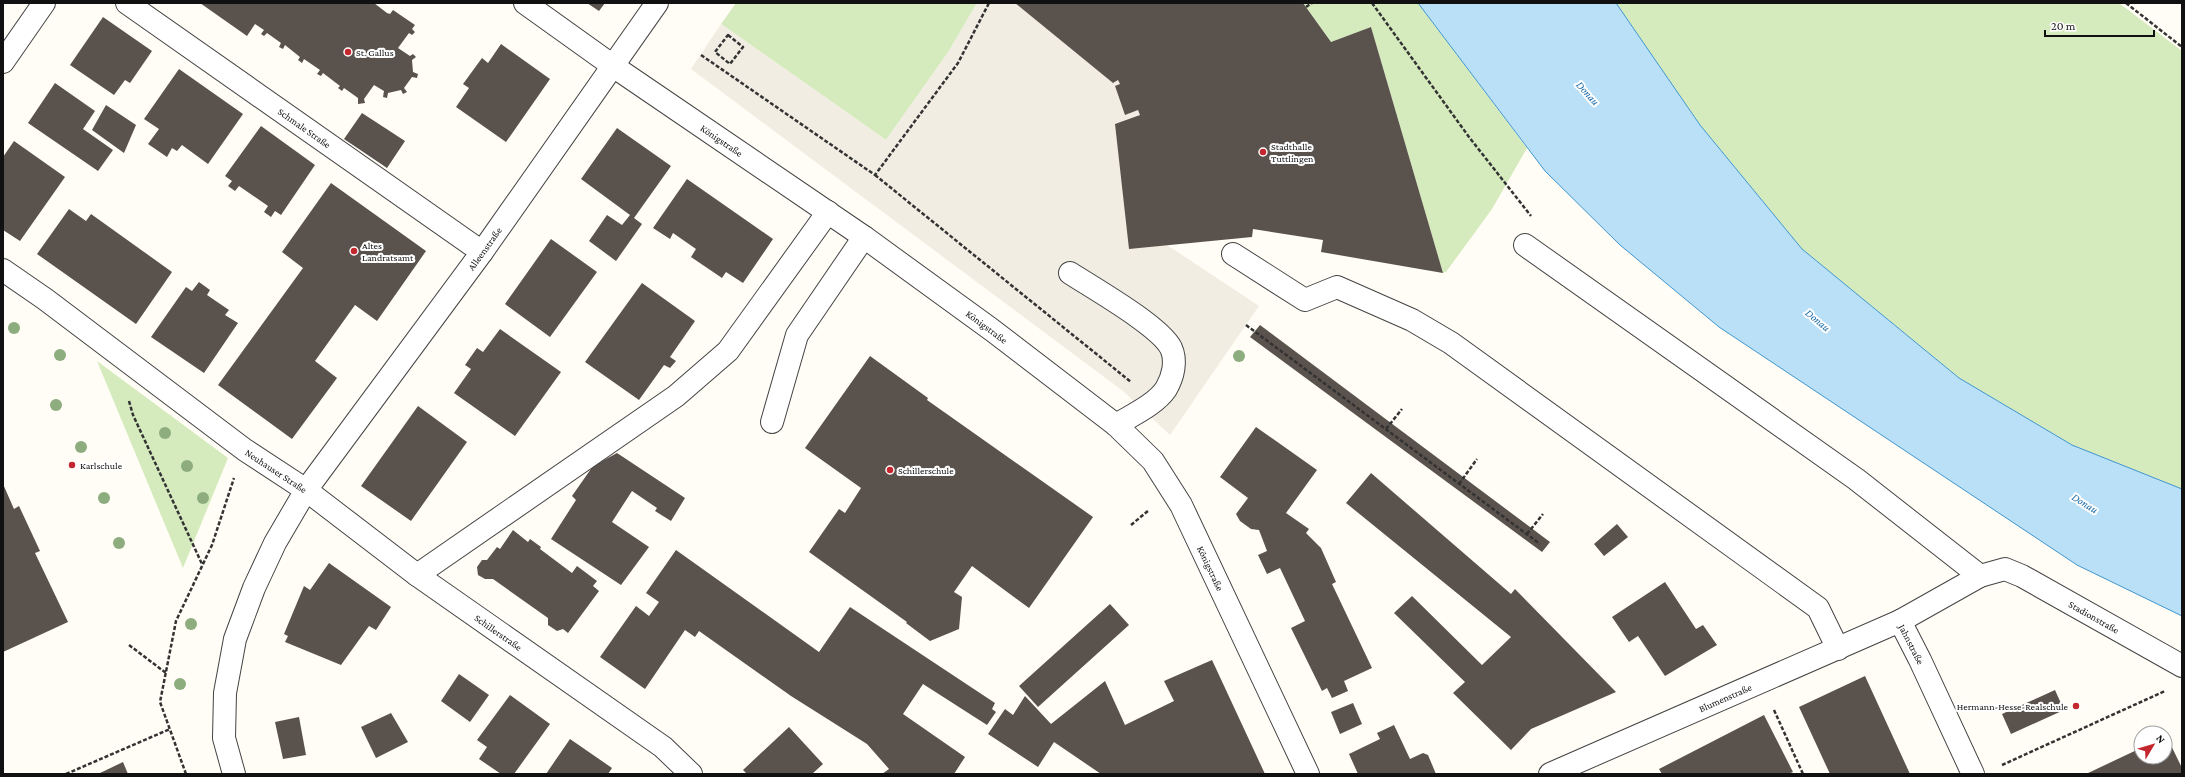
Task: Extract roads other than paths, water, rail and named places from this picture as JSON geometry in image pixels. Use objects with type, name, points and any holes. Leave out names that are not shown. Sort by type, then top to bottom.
[{"type":"street","points":[[3,62],[44,3]]},
{"type":"street","name":"Schmale Straße","points":[[127,3],[482,252]]},
{"type":"street","name":"Königstraße","points":[[525,3],[613,66],[864,237],[992,330],[1116,425],[1153,461],[1181,505],[1308,774]]},
{"type":"street","name":"Alleenstraße","points":[[306,490],[482,252],[656,3]]},
{"type":"street","points":[[417,575],[676,396],[728,351],[828,212]]},
{"type":"street","points":[[772,422],[797,334],[864,237]]},
{"type":"street","points":[[1525,245],[1856,479],[1980,576]]},
{"type":"street","points":[[1233,254],[1305,300],[1337,287],[1412,320],[1451,343],[1818,608],[1838,649]]},
{"type":"street","name":"Neuhauser Straße","points":[[3,270],[113,350],[245,450],[306,490],[275,543],[254,588],[235,639],[224,693],[224,738],[234,774]]},
{"type":"street","points":[[1070,273],[1157,331],[1171,348],[1174,370],[1165,390],[1154,400],[1116,425]]},
{"type":"street","name":"Schillerstraße","points":[[306,490],[417,575],[663,747],[691,774]]},
{"type":"street","name":"Jahnstraße","points":[[1973,774],[1920,660],[1900,622],[1980,576],[2005,569]]},
{"type":"street","name":"Stadionstraße","points":[[2005,569],[2022,576],[2182,666]]},
{"type":"street","name":"Blumenstraße","points":[[1550,774],[1900,622]]},
{"type":"water","name":"Donau","points":[[1418,3],[1616,3],[1700,125],[1802,249],[1959,378],[2072,445],[2182,489],[2182,616],[2077,565],[1719,327],[1620,245],[1545,171]]},
{"type":"place","name":"St. Gallus","points":[[348,52]]},
{"type":"place","name":"Stadthalle Tuttlingen","points":[[1263,152]]},
{"type":"place","name":"Altes Landratsamt","points":[[354,251]]},
{"type":"place","name":"Karlschule","points":[[72,465]]},
{"type":"place","name":"Schillerschule","points":[[890,470]]},
{"type":"place","name":"Hermann-Hesse-Realschule","points":[[2076,706]]}]
